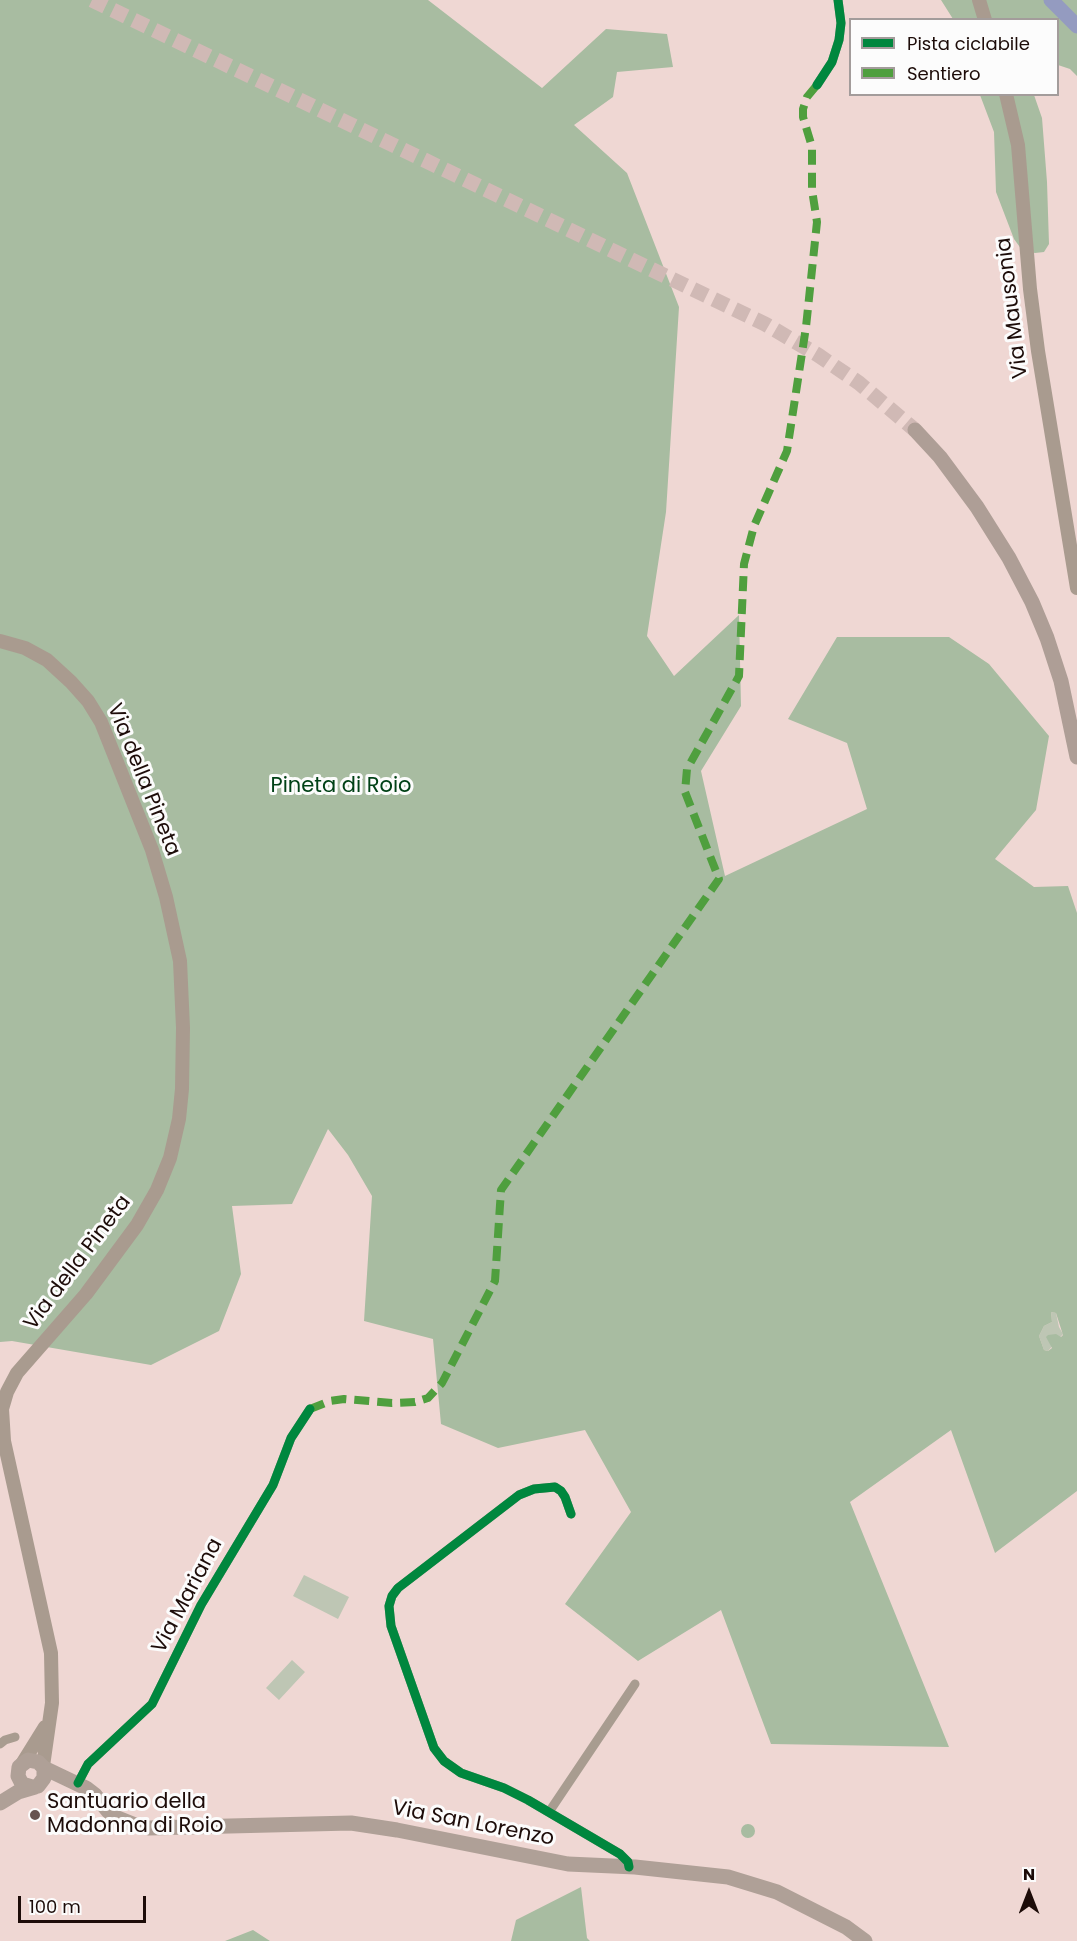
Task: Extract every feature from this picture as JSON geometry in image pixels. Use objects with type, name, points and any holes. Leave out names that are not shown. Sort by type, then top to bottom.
[{"type":"highway","points":[[915,430],[940,457],[978,507],[1032,602],[1061,681],[1077,757]]},
{"type":"main road","points":[[979,0],[984,18]]},
{"type":"main road","name":"Via Mausonia","points":[[1006,96],[1018,145],[1030,289],[1038,351],[1077,588]]},
{"type":"main road","name":"Via della Pineta","points":[[0,641],[25,648],[47,660],[88,701],[101,722],[152,850],[166,897],[180,961],[183,1028],[182,1089],[178,1119],[170,1158],[157,1190],[137,1225],[92,1286],[17,1373],[7,1392],[2,1409],[4,1441],[49,1642],[52,1685],[43,1767]]},
{"type":"main road","name":"Via della Pineta","points":[[20,1768],[44,1730],[50,1714]]},
{"type":"main road","points":[[0,1797],[20,1768],[32,1760],[43,1767],[45,1776],[35,1786]]},
{"type":"main road","name":"Via San Lorenzo","points":[[43,1767],[92,1792],[116,1817],[149,1828],[351,1823],[568,1864],[729,1876],[777,1892],[846,1928],[865,1941]]},
{"type":"main road","points":[[20,1768],[22,1784],[35,1786]]},
{"type":"main road","points":[[0,1803],[35,1786],[57,1780],[75,1782]]},
{"type":"street","points":[[817,85],[832,62],[839,40],[841,28],[838,0]]},
{"type":"street","name":"Via Mariana","points":[[75,1782],[88,1764],[152,1704],[201,1605],[273,1485],[291,1438],[310,1409]]},
{"type":"street","points":[[571,1514],[565,1497],[555,1487],[526,1491],[407,1580],[392,1596],[391,1626],[438,1755],[461,1773],[504,1788],[549,1812],[620,1854],[628,1862],[629,1867]]},
{"type":"street","points":[[549,1812],[635,1683]]},
{"type":"street","points":[[0,1744],[4,1740],[15,1737]]},
{"type":"green space","name":"Pineta di Roio","points":[[0,0],[428,0],[542,88],[606,29],[667,34],[673,67],[617,72],[613,97],[574,125],[627,173],[679,307],[666,512],[647,636],[674,676],[739,615],[741,706],[701,771],[725,876],[867,809],[847,743],[788,719],[837,637],[949,637],[989,664],[1049,736],[1036,810],[995,859],[1034,887],[1068,886],[1077,913],[1077,1491],[995,1553],[951,1430],[850,1502],[949,1747],[771,1744],[721,1610],[638,1661],[565,1604],[631,1512],[585,1430],[498,1448],[441,1424],[433,1339],[364,1321],[372,1196],[348,1155],[328,1129],[292,1204],[232,1206],[241,1274],[219,1331],[151,1365],[12,1341],[0,1342]],"holes":[[[1051,1312],[1056,1313],[1063,1335],[1061,1337],[1056,1334],[1048,1335],[1046,1337],[1052,1348],[1048,1351],[1044,1350],[1039,1336],[1044,1326],[1052,1322]]]},
{"type":"green space","points":[[941,0],[1077,0],[1077,76],[1070,69],[1059,65],[1059,18],[952,18]]},
{"type":"green space","points":[[980,96],[1034,96],[1042,118],[1047,182],[1049,244],[1044,252],[1035,253],[1022,250],[1014,239],[996,192],[994,132]]},
{"type":"green space","points":[[1051,1312],[1056,1313],[1063,1334],[1048,1351],[1044,1350],[1039,1336],[1044,1326],[1052,1322]]},
{"type":"green space","points":[[304,1575],[349,1597],[338,1619],[293,1596]]},
{"type":"green space","points":[[292,1660],[305,1672],[279,1700],[266,1688]]},
{"type":"green space","points":[[745,1824],[751,1824],[755,1831],[751,1838],[745,1838],[741,1834],[741,1828]]},
{"type":"green space","points":[[581,1887],[587,1938],[590,1941],[511,1941],[516,1920]]},
{"type":"green space","points":[[253,1930],[270,1941],[225,1941]]},
{"type":"waterway","points":[[1051,0],[1077,26]]},
{"type":"tunnel","points":[[92,0],[765,324],[818,355],[859,383],[915,430]]},
{"type":"marked path","points":[[310,1409],[330,1401],[344,1399],[392,1403],[415,1402],[428,1398],[442,1383],[495,1281],[501,1190],[719,879],[685,792],[687,769],[739,676],[744,564],[754,526],[787,451],[806,327],[817,222],[812,190],[812,147],[803,117],[803,109],[807,97],[817,85]]},
{"type":"cycle path","points":[[817,85],[832,62],[839,40],[841,23],[838,0]]},
{"type":"cycle path","points":[[78,1783],[88,1764],[152,1704],[201,1605],[273,1485],[291,1438],[310,1409]]},
{"type":"cycle path","points":[[571,1514],[565,1497],[555,1487],[534,1489],[519,1495],[398,1588],[389,1606],[391,1626],[434,1748],[444,1761],[461,1773],[504,1788],[528,1800],[620,1854],[628,1862],[629,1867]]},
{"type":"place","name":"Santuario della Madonna di Roio","points":[[35,1815]]}]
